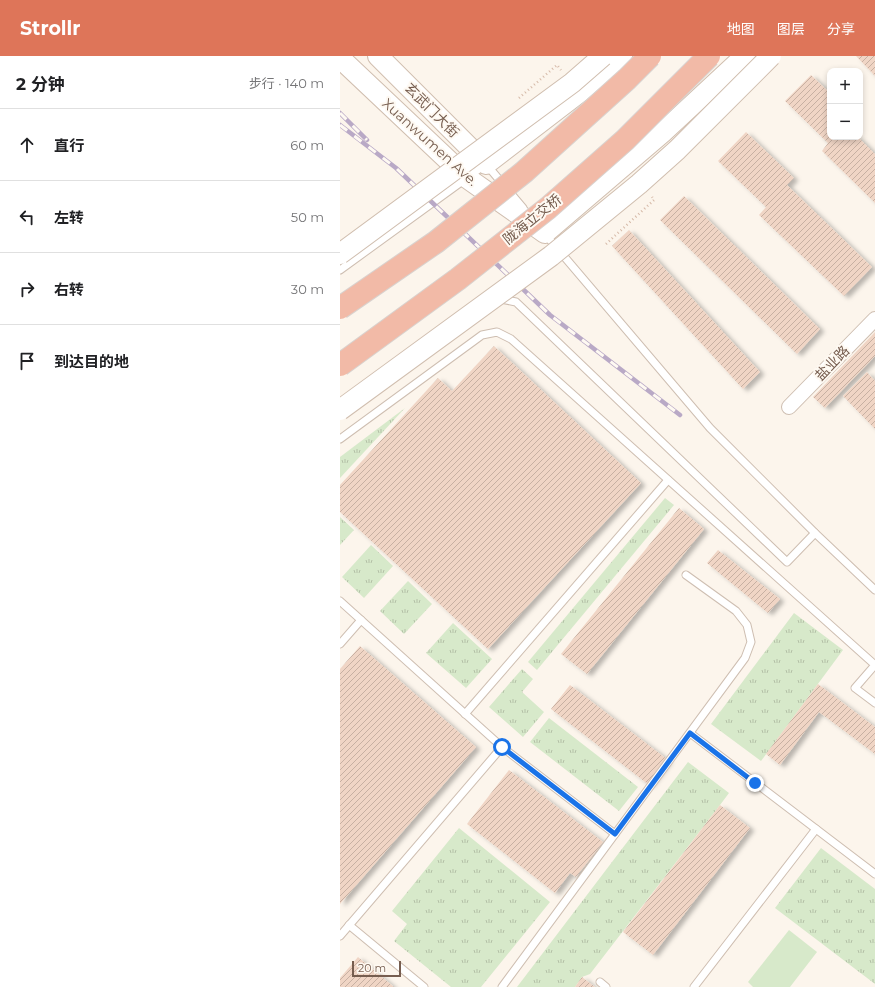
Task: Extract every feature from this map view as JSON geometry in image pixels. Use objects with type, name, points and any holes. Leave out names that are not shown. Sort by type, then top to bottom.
[{"type":"highway","points":[[340,308],[436,242],[524,172],[627,79],[650,56]]},
{"type":"highway","name":"陇海立交桥","points":[[340,364],[458,279],[548,208],[625,140],[709,56]]},
{"type":"main road","name":"玄武门大街","points":[[378,56],[486,164]]},
{"type":"main road","points":[[340,254],[572,83],[603,56]]},
{"type":"main road","points":[[486,164],[581,91],[622,56]]},
{"type":"main road","points":[[544,233],[662,134],[745,56]]},
{"type":"main road","points":[[340,411],[551,256],[639,184],[677,150],[771,56]]},
{"type":"main road","name":"Xuanwumen Ave.","points":[[340,58],[467,178],[544,233]]},
{"type":"street","name":"盐业路","points":[[789,407],[875,319]]},
{"type":"lane","points":[[340,270],[486,164],[710,428],[815,533],[875,590]]},
{"type":"lane","points":[[340,411],[501,298],[516,302],[787,562],[815,533]]},
{"type":"lane","points":[[340,439],[482,335],[497,332],[511,339],[875,666],[855,688],[875,703]]},
{"type":"lane","points":[[465,714],[668,480]]},
{"type":"lane","points":[[502,987],[745,658],[751,642],[747,625],[736,611],[686,575]]},
{"type":"lane","points":[[340,601],[502,747],[615,834]]},
{"type":"lane","points":[[340,644],[361,620]]},
{"type":"lane","points":[[690,733],[875,874]]},
{"type":"lane","points":[[340,936],[502,747]]},
{"type":"lane","points":[[694,987],[816,829]]},
{"type":"lane","points":[[350,924],[424,987]]},
{"type":"lane","points":[[600,982],[606,987]]},
{"type":"path","points":[[516,100],[557,65]]},
{"type":"path","points":[[606,244],[654,200]]},
{"type":"green space","points":[[405,408],[340,478],[340,457]]},
{"type":"green space","points":[[665,498],[674,505],[537,670],[528,662]]},
{"type":"green space","points":[[340,517],[354,530],[340,545]]},
{"type":"green space","points":[[371,545],[393,566],[364,598],[342,577]]},
{"type":"green space","points":[[408,581],[432,604],[404,634],[380,611]]},
{"type":"green space","points":[[794,613],[843,650],[761,761],[711,724]]},
{"type":"green space","points":[[453,623],[492,659],[466,688],[426,653]]},
{"type":"green space","points":[[522,669],[533,679],[522,692],[544,712],[523,737],[489,707]]},
{"type":"green space","points":[[549,718],[638,787],[619,811],[530,742]]},
{"type":"green space","points":[[688,762],[729,793],[720,805],[590,974],[582,977],[575,987],[517,987]]},
{"type":"green space","points":[[459,828],[550,902],[481,987],[451,987],[394,941],[407,924],[392,911]]},
{"type":"green space","points":[[821,848],[875,889],[875,984],[775,908]]},
{"type":"green space","points":[[789,930],[817,952],[790,987],[753,987],[748,982]]},
{"type":"building","points":[[856,56],[875,56],[875,76]]},
{"type":"building","points":[[811,75],[827,90],[827,140],[861,140],[875,154],[875,203],[822,151],[828,143],[785,101]]},
{"type":"building","points":[[746,132],[794,178],[787,185],[872,267],[844,296],[759,215],[766,207],[718,161]]},
{"type":"building","points":[[684,196],[820,329],[797,354],[660,220]]},
{"type":"building","points":[[629,230],[760,372],[743,389],[612,246]]},
{"type":"building","points":[[875,332],[875,356],[825,408],[813,397]]},
{"type":"building","points":[[494,346],[641,483],[488,649],[340,512],[340,485],[438,378],[452,391]]},
{"type":"building","points":[[867,372],[875,381],[875,429],[843,396]]},
{"type":"building","points":[[679,508],[704,529],[587,674],[561,654]]},
{"type":"building","points":[[718,550],[780,599],[768,613],[707,563]]},
{"type":"building","points":[[360,646],[476,747],[340,904],[340,669]]},
{"type":"building","points":[[818,684],[875,727],[875,754],[819,712],[780,765],[766,754]]},
{"type":"building","points":[[570,685],[668,760],[649,785],[551,709]]},
{"type":"building","points":[[509,770],[603,842],[576,877],[570,873],[555,893],[467,824]]},
{"type":"building","points":[[720,805],[750,828],[653,955],[623,932]]},
{"type":"building","points":[[358,957],[394,987],[340,987],[340,978]]},
{"type":"building","points":[[582,977],[595,987],[575,987]]},
{"type":"railway","points":[[340,113],[367,140]]},
{"type":"railway","points":[[340,125],[396,168],[550,315],[680,415]]},
{"type":"route","points":[[502,747],[615,834],[690,733],[755,783]]}]
